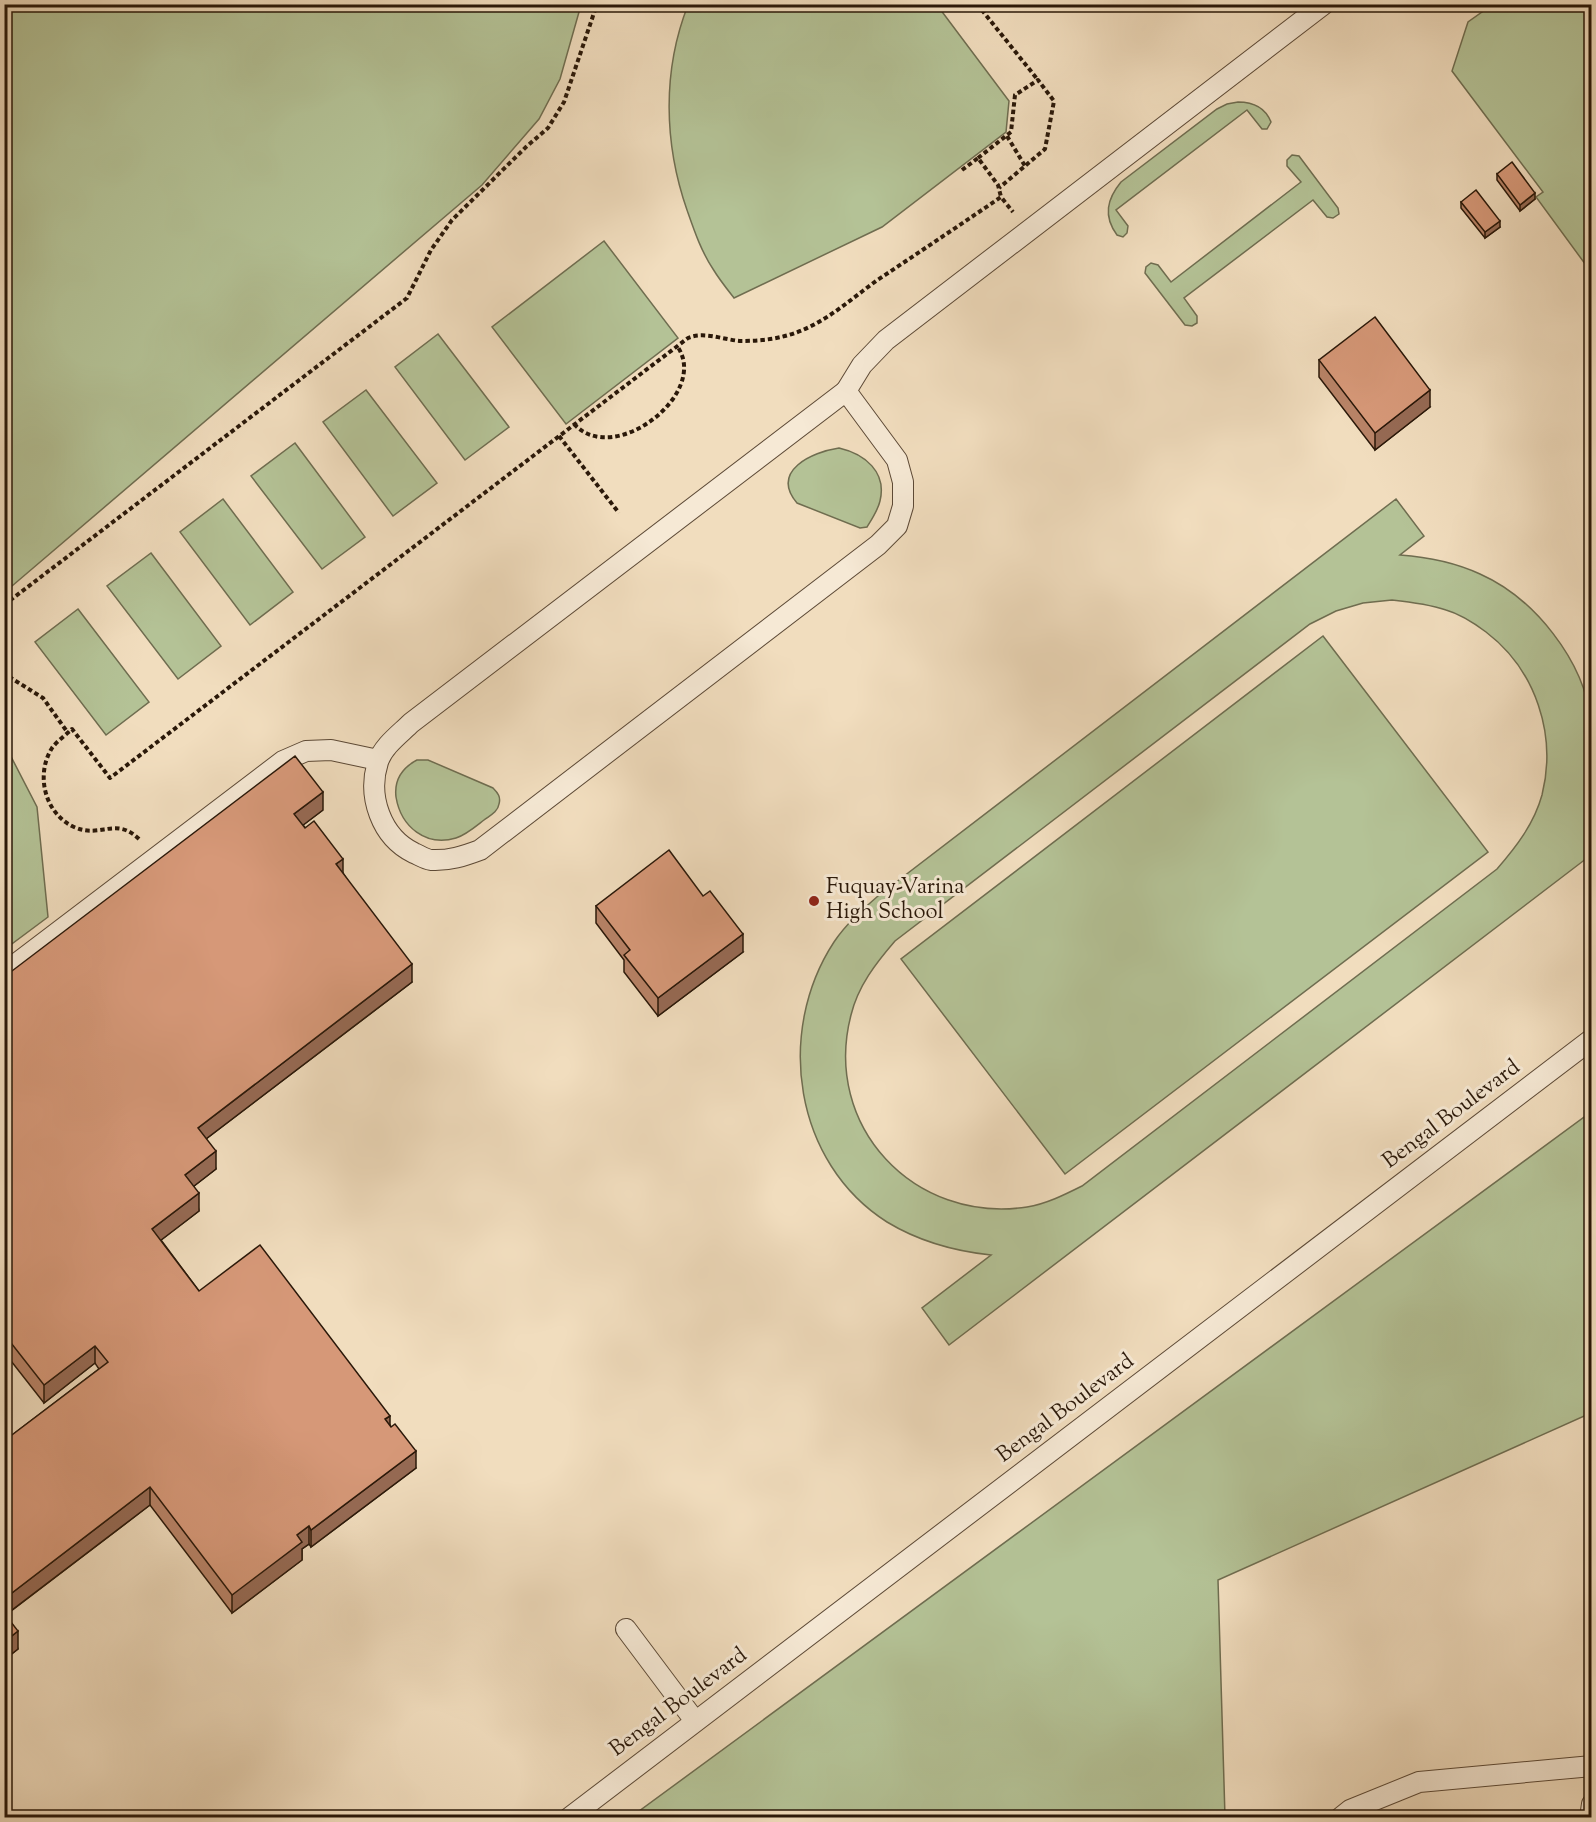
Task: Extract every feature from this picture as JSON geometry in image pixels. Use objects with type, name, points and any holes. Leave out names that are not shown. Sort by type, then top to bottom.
[{"type":"lane","points":[[846,391],[897,460],[903,482],[903,506],[897,525],[878,545],[480,850],[455,859],[428,860],[402,847],[384,826],[376,803],[374,783],[378,760],[392,741],[411,723],[846,391],[862,365],[886,340],[1323,4]]},
{"type":"lane","points":[[4,974],[283,761],[306,751],[331,750],[378,760]]},
{"type":"lane","name":"Bengal Boulevard","points":[[568,1818],[1592,1038]]},
{"type":"lane","points":[[626,1629],[695,1721]]},
{"type":"lane","points":[[1340,1818],[1350,1810],[1419,1782],[1592,1766]]},
{"type":"lane","points":[[1590,1818],[1592,1804]]},
{"type":"path","points":[[4,605],[407,298],[431,250],[452,220],[548,128],[564,102],[597,4]]},
{"type":"path","points":[[977,4],[1054,101],[1045,149],[999,188]]},
{"type":"path","points":[[962,170],[1011,132],[1016,95],[1038,80]]},
{"type":"path","points":[[1007,136],[1025,165]]},
{"type":"path","points":[[978,158],[995,180],[1001,196],[1013,212]]},
{"type":"path","points":[[141,842],[126,830],[115,827],[87,831],[73,826],[59,815],[48,801],[43,783],[45,764],[52,747],[72,729],[110,778],[688,338],[699,335],[724,339],[764,340],[783,337],[812,326],[1001,196]]},
{"type":"path","points":[[574,424],[580,431],[600,437],[629,433],[654,419],[664,411],[679,386],[684,358],[677,346]]},
{"type":"path","points":[[560,436],[619,513]]},
{"type":"path","points":[[4,671],[43,698],[68,733]]},
{"type":"green space","points":[[4,5],[581,5],[560,79],[539,119],[482,185],[5,592]]},
{"type":"green space","points":[[688,5],[937,5],[1009,101],[1006,132],[882,227],[734,298],[715,273],[695,233],[679,185],[670,134],[670,81],[680,30]]},
{"type":"green space","points":[[1492,5],[1591,5],[1591,272],[1536,197],[1543,192],[1452,71],[1468,22]]},
{"type":"green space","points":[[1238,102],[1253,104],[1262,109],[1271,122],[1267,129],[1262,129],[1247,110],[1116,210],[1128,226],[1127,233],[1123,237],[1117,235],[1110,221],[1108,208],[1112,195],[1121,182],[1217,109]]},
{"type":"green space","points":[[1292,155],[1299,156],[1338,208],[1339,214],[1333,218],[1327,217],[1313,200],[1184,298],[1197,316],[1197,323],[1192,326],[1185,325],[1145,273],[1146,267],[1151,263],[1158,265],[1171,282],[1301,182],[1287,166],[1287,160]]},
{"type":"green space","points":[[604,241],[678,338],[566,424],[492,327]]},
{"type":"green space","points":[[438,334],[509,427],[465,460],[395,367]]},
{"type":"green space","points":[[366,390],[437,483],[393,516],[323,422]]},
{"type":"green space","points":[[295,443],[365,537],[322,569],[251,476]]},
{"type":"green space","points":[[839,448],[865,460],[877,473],[880,481],[879,504],[867,527],[860,528],[797,503],[790,492],[788,481],[798,465],[817,454]]},
{"type":"green space","points":[[223,499],[293,592],[250,625],[180,532]]},
{"type":"green space","points":[[1396,499],[1424,536],[1400,555],[1421,557],[1460,566],[1500,585],[1519,599],[1537,615],[1567,654],[1586,698],[1592,733],[1592,775],[1589,798],[1591,797],[1591,855],[949,1345],[922,1308],[991,1255],[950,1248],[912,1235],[887,1222],[856,1197],[831,1166],[814,1131],[804,1094],[800,1055],[804,1015],[816,977],[839,935],[878,896]],"holes":[[[1392,600],[1439,608],[1467,619],[1503,647],[1530,684],[1544,727],[1547,750],[1542,795],[1524,835],[1497,869],[1082,1186],[1068,1193],[1034,1206],[986,1208],[948,1200],[914,1183],[886,1159],[864,1129],[850,1094],[846,1056],[851,1015],[858,994],[875,966],[895,941],[1310,624],[1336,611],[1363,603]]]},
{"type":"green space","points":[[151,553],[221,646],[178,679],[107,586]]},
{"type":"green space","points":[[78,609],[149,702],[106,735],[35,642]]},
{"type":"green space","points":[[1323,636],[1488,852],[1065,1174],[901,959]]},
{"type":"green space","points":[[4,743],[37,807],[48,917],[5,949]]},
{"type":"green space","points":[[417,760],[428,760],[493,788],[498,793],[500,802],[497,809],[456,838],[435,840],[425,837],[409,826],[396,797],[396,785],[400,775]]},
{"type":"green space","points":[[1591,1112],[1591,1413],[1218,1580],[1225,1817],[631,1817]]},
{"type":"building","points":[[1512,162],[1535,193],[1520,205],[1497,174]]},
{"type":"building","points":[[1476,190],[1500,221],[1485,232],[1461,202]]},
{"type":"building","points":[[1375,317],[1430,390],[1375,433],[1319,360]]},
{"type":"building","points":[[295,756],[323,792],[294,814],[305,828],[314,821],[343,859],[336,864],[412,964],[198,1128],[216,1151],[185,1175],[199,1193],[152,1229],[199,1291],[260,1245],[390,1416],[385,1419],[391,1427],[395,1424],[416,1451],[311,1530],[309,1526],[297,1535],[302,1542],[232,1595],[150,1487],[4,1599],[4,1441],[108,1362],[95,1346],[44,1385],[4,1334],[4,977]]},
{"type":"building","points":[[669,850],[703,896],[710,891],[743,934],[658,998],[624,955],[630,950],[596,906]]},
{"type":"building","points":[[4,1613],[18,1631],[4,1642]]},
{"type":"place","name":"Fuquay-Varina High School","points":[[814,901]]}]
